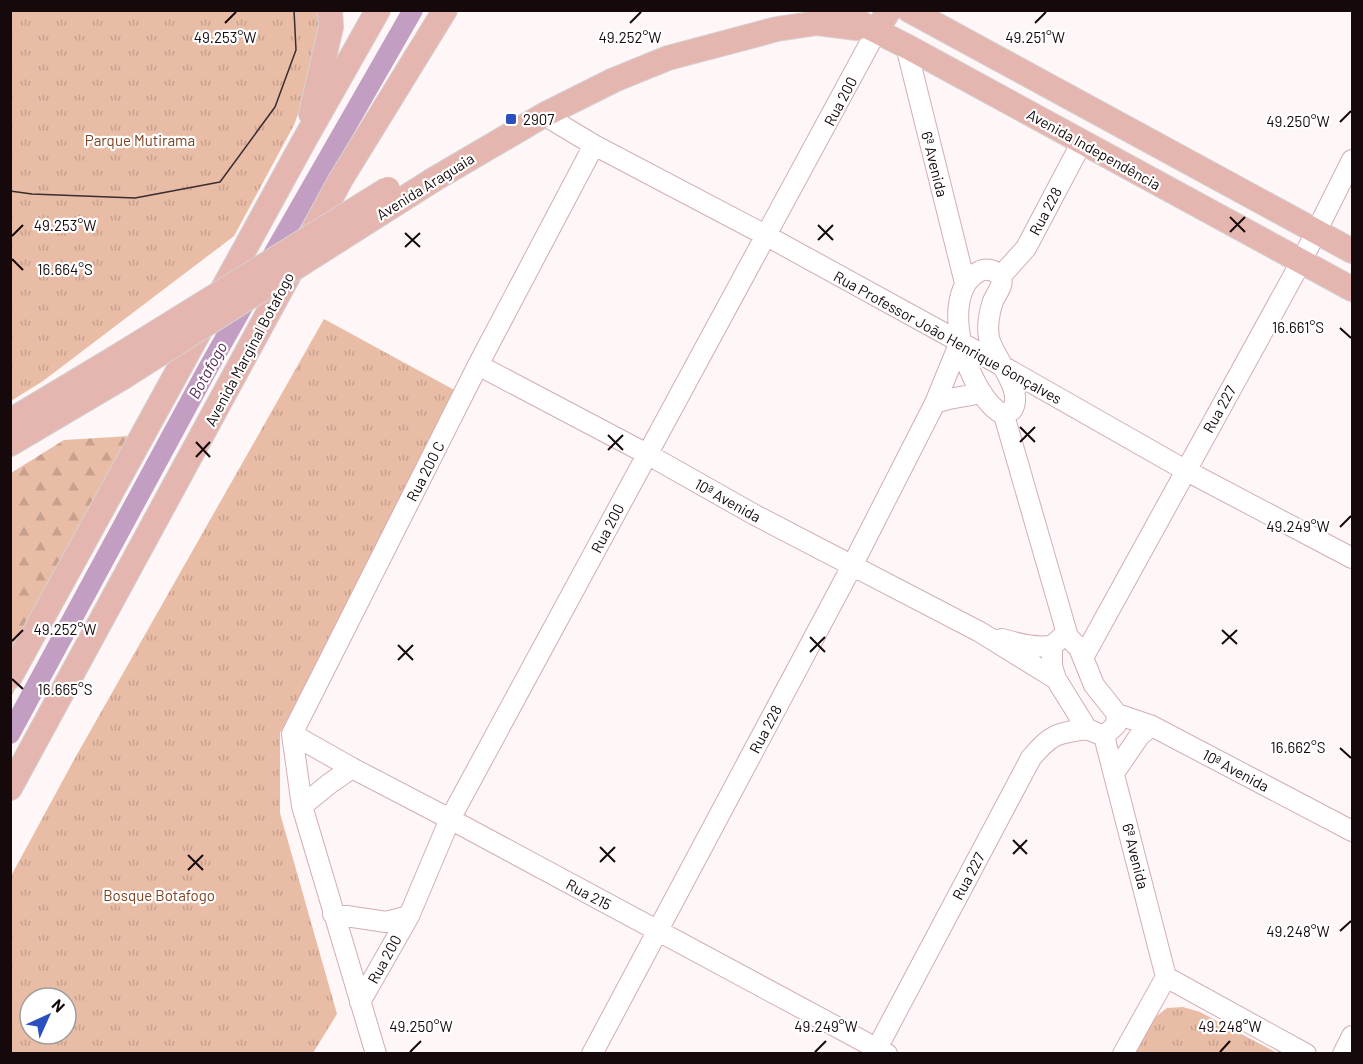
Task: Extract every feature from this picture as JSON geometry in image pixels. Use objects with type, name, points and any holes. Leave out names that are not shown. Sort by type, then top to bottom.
[{"type":"main road","points":[[305,139],[331,27],[330,10]]},
{"type":"main road","points":[[10,677],[378,10]]},
{"type":"main road","name":"Avenida Araguaia","points":[[10,444],[118,368],[430,173],[590,77],[656,50],[764,13],[802,10],[836,11]]},
{"type":"main road","points":[[909,10],[1353,251]]},
{"type":"main road","name":"Avenida Independência","points":[[836,11],[883,20],[906,46],[1353,289]]},
{"type":"main road","name":"Avenida Marginal Botafogo","points":[[10,788],[341,179],[446,14]]},
{"type":"main road","name":"Avenida Araguaia","points":[[430,173],[615,80],[668,58],[777,29],[817,23],[883,20]]},
{"type":"main road","name":"Avenida Araguaia","points":[[10,421],[118,368]]},
{"type":"street","name":"Rua 200","points":[[360,1002],[408,916],[450,819],[883,20]]},
{"type":"street","name":"6ª Avenida","points":[[906,46],[965,283],[959,300],[960,342],[982,393],[994,408],[1004,415],[1060,641],[1052,666],[1056,679],[1096,733],[1114,773],[1166,977]]},
{"type":"street","name":"Rua Professor João Henrique Gonçalves","points":[[544,115],[594,145],[767,236],[960,342],[1185,470],[1353,558]]},
{"type":"street","name":"Rua 228","points":[[1000,276],[1026,248],[1082,141]]},
{"type":"street","name":"Rua 200 C","points":[[292,734],[478,365],[594,145]]},
{"type":"street","name":"Rua 227","points":[[1084,656],[1301,262],[1353,160]]},
{"type":"street","points":[[965,283],[970,277],[983,270],[997,272],[1000,276],[1002,286],[993,302],[988,327],[992,346],[1014,388],[1016,398],[1012,410],[1004,415]]},
{"type":"street","name":"Rua 228","points":[[592,1053],[852,566],[935,403],[960,342]]},
{"type":"street","name":"10ª Avenida","points":[[478,365],[647,454],[755,515],[980,632],[1056,679]]},
{"type":"street","points":[[935,403],[982,393]]},
{"type":"street","name":"10ª Avenida","points":[[980,632],[1039,648],[1060,641]]},
{"type":"street","name":"6ª Avenida","points":[[1060,641],[1073,640],[1084,656],[1094,685],[1117,714]]},
{"type":"street","points":[[1096,733],[1116,725],[1117,714]]},
{"type":"street","name":"10ª Avenida","points":[[1117,714],[1152,726],[1353,831]]},
{"type":"street","points":[[1114,773],[1140,735],[1152,726]]},
{"type":"street","name":"Rua 227","points":[[879,1052],[1031,758],[1045,741],[1061,732],[1096,733]]},
{"type":"street","points":[[292,734],[302,806],[376,1053]]},
{"type":"street","name":"Rua 215","points":[[292,734],[879,1052]]},
{"type":"street","points":[[302,806],[352,768]]},
{"type":"street","points":[[333,914],[386,922],[408,916]]},
{"type":"street","points":[[1123,1053],[1166,977],[1306,1053]]},
{"type":"street","points":[[1343,1053],[1353,1036]]},
{"type":"green space","name":"Parque Mutirama","points":[[11,11],[324,11],[316,65],[294,125],[234,236],[43,381],[11,401]]},
{"type":"green space","name":"Bosque Botafogo","points":[[324,319],[458,392],[280,733],[280,813],[337,1014],[313,1053],[11,1054],[11,876],[75,758]]},
{"type":"green space","points":[[147,435],[11,697],[11,473],[64,440]]},
{"type":"green space","points":[[1183,1007],[1200,1012],[1277,1053],[1135,1053],[1154,1018],[1167,1008]]},
{"type":"waterway","name":"Botafogo","points":[[268,263],[413,10]]},
{"type":"waterway","name":"Botafogo","points":[[10,734],[249,296]]},
{"type":"tram line","points":[[10,191],[135,198],[220,182],[275,107],[296,50],[294,10]]},
{"type":"place","name":"2907","points":[[511,119]]}]
